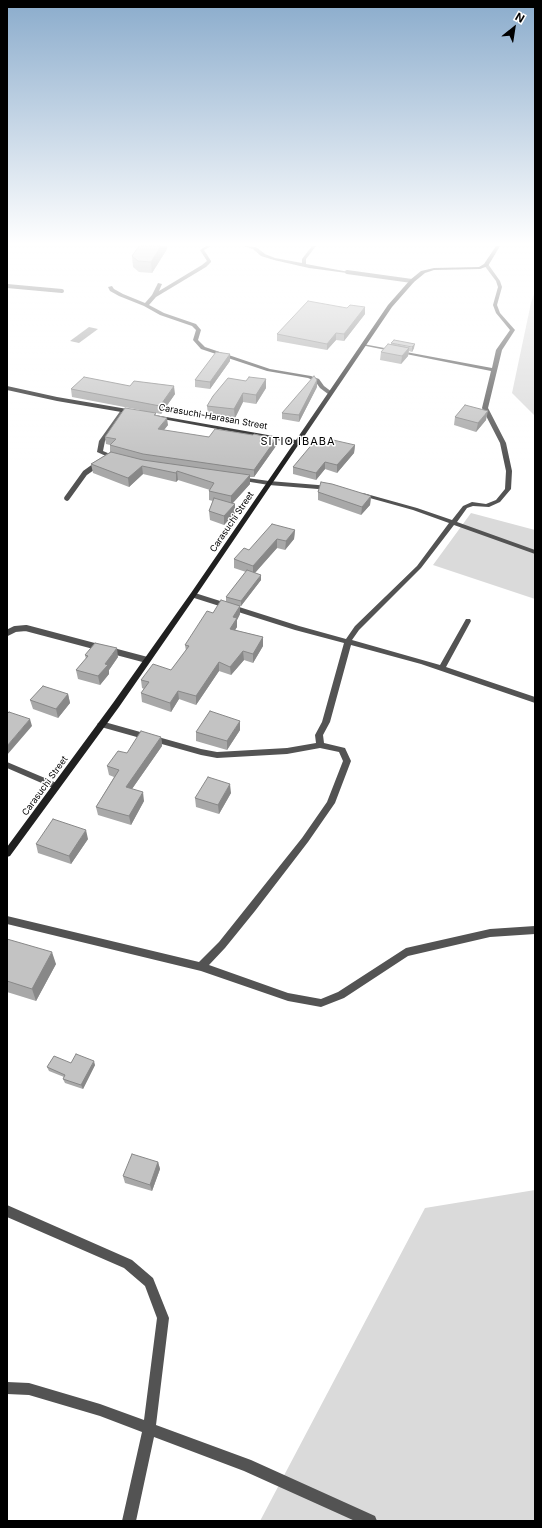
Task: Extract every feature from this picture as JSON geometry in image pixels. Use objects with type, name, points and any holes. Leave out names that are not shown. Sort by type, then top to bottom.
[{"type":"street","points":[[172,317],[194,325],[199,330],[195,340],[202,348],[268,370],[309,377],[317,380],[322,387],[330,393]]},
{"type":"street","name":"Carasuchi Street","points":[[7,854],[193,595],[382,317]]},
{"type":"street","points":[[320,745],[319,735],[326,722],[348,642],[357,628],[419,567],[465,507],[472,504],[487,506],[498,501],[508,489],[509,471],[503,443],[485,408],[499,350],[513,330],[503,317]]},
{"type":"street","points":[[363,345],[495,370]]},
{"type":"street","points":[[8,388],[57,399],[137,413]]},
{"type":"street","points":[[123,411],[102,441],[100,452],[110,457],[124,460]]},
{"type":"street","name":"Carasuchi-Harasan Street","points":[[151,415],[297,442]]},
{"type":"street","points":[[230,478],[269,484],[334,489]]},
{"type":"street","points":[[353,493],[389,501],[453,522],[535,552]]},
{"type":"street","points":[[193,595],[297,628],[442,668],[535,700]]},
{"type":"street","points":[[442,668],[468,620]]},
{"type":"street","points":[[101,724],[201,752],[217,755],[287,751],[320,745],[342,750],[347,761],[331,803],[305,840],[222,945],[201,966]]},
{"type":"street","points":[[7,765],[56,786]]},
{"type":"street","points":[[7,920],[201,966],[288,997],[321,1003],[341,995],[406,952],[490,933],[535,930]]},
{"type":"street","points":[[7,1211],[128,1264],[149,1282],[163,1318],[149,1429],[129,1521]]},
{"type":"street","points":[[7,1388],[28,1389],[100,1410],[246,1465],[370,1521]]},
{"type":"lane","points":[[67,498],[85,473],[110,457]]},
{"type":"lane","points":[[7,633],[16,629],[26,628],[147,660]]},
{"type":"shaded area","points":[[528,317],[535,317],[535,416],[512,393]]},
{"type":"shaded area","points":[[89,327],[98,329],[79,343],[70,341]]},
{"type":"shaded area","points":[[471,513],[535,530],[535,599],[433,565]]},
{"type":"shaded area","points":[[535,1190],[535,1521],[260,1521],[425,1208]]},
{"type":"building","points":[[293,317],[357,317],[344,334],[336,333],[327,344],[277,334]]},
{"type":"building","points":[[394,340],[415,344],[412,347],[391,343]]},
{"type":"building","points":[[388,344],[409,348],[402,356],[381,352]]},
{"type":"building","points":[[216,352],[230,354],[210,382],[195,380]]},
{"type":"building","points":[[314,376],[317,380],[299,415],[282,413]]},
{"type":"building","points":[[84,377],[130,386],[134,381],[174,386],[160,406],[71,389]]},
{"type":"building","points":[[249,377],[266,379],[256,395],[243,393],[234,409],[207,406],[228,378],[246,381]]},
{"type":"building","points":[[465,405],[488,411],[478,423],[455,417]]},
{"type":"building","points":[[125,408],[156,413],[154,415],[167,418],[158,429],[209,437],[215,429],[254,434],[276,439],[254,470],[143,454],[110,445],[116,439],[105,437]]},
{"type":"building","points":[[333,440],[355,445],[337,465],[325,462],[316,473],[293,467],[314,442],[328,446]]},
{"type":"building","points":[[111,452],[143,460],[250,475],[231,496],[209,491],[214,483],[177,471],[176,473],[142,466],[128,478],[91,464]]},
{"type":"building","points":[[321,482],[371,496],[362,507],[318,492]]},
{"type":"building","points":[[214,498],[235,504],[224,516],[209,511]]},
{"type":"building","points":[[272,524],[295,530],[286,541],[277,539],[253,566],[234,559],[244,548],[249,550]]},
{"type":"building","points":[[247,570],[261,575],[241,601],[226,597]]},
{"type":"building","points":[[221,600],[240,606],[233,617],[237,618],[230,629],[263,637],[253,654],[243,651],[230,667],[219,662],[196,696],[178,691],[170,703],[141,693],[149,682],[141,680],[153,664],[171,670],[189,646],[185,645],[207,611],[213,613]]},
{"type":"building","points":[[95,643],[117,648],[105,664],[108,665],[98,676],[76,670],[88,656],[85,655]]},
{"type":"building","points":[[43,686],[68,694],[56,709],[30,700]]},
{"type":"building","points":[[210,711],[240,721],[227,741],[196,732]]},
{"type":"building","points":[[9,712],[30,719],[7,746],[7,714]]},
{"type":"building","points":[[141,731],[161,737],[126,787],[143,792],[129,816],[96,807],[119,770],[107,766],[118,751],[127,753]]},
{"type":"building","points":[[208,777],[230,784],[218,805],[195,798]]},
{"type":"building","points":[[53,819],[86,830],[69,856],[36,844]]},
{"type":"building","points":[[7,939],[52,952],[32,989],[7,981]]},
{"type":"building","points":[[76,1054],[94,1061],[81,1085],[63,1079],[65,1075],[47,1067],[54,1056],[71,1063]]},
{"type":"building","points":[[132,1154],[158,1162],[150,1185],[123,1176]]},
{"type":"district","name":"SITIO IBABA","points":[[298,442]]}]
